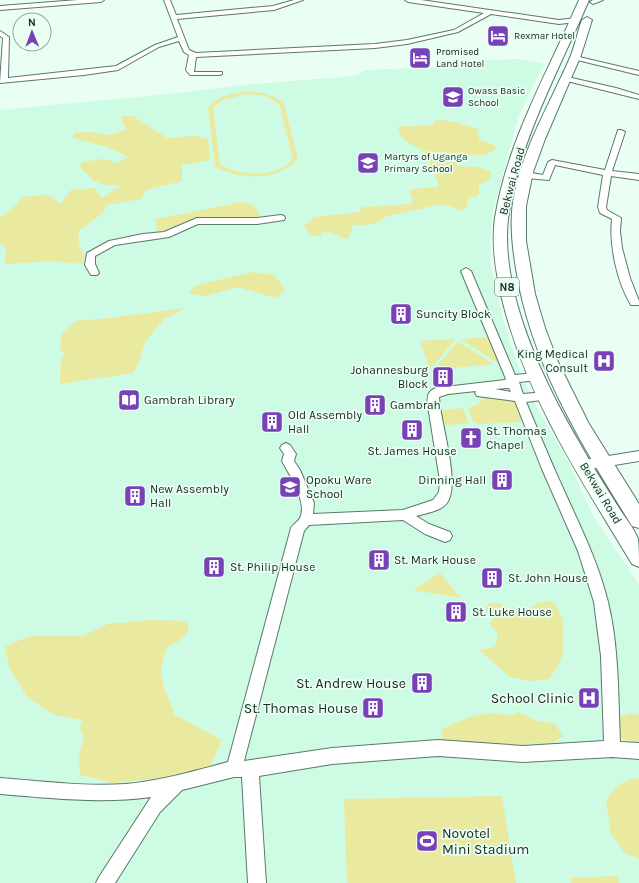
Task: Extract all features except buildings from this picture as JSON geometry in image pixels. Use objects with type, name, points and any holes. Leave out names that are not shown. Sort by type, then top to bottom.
[{"type":"highway","name":"Bekwai Road","points":[[593,0],[569,23],[548,82],[516,158],[502,212],[502,268],[520,337],[535,377],[584,465],[639,558]]},
{"type":"highway","name":"Bekwai Road","points":[[593,0],[575,58],[564,81],[526,175],[522,191],[518,235],[528,301],[544,351],[571,405],[603,462],[639,520]]},
{"type":"highway","points":[[548,82],[564,81]]},
{"type":"street","points":[[0,8],[101,0]]},
{"type":"street","points":[[167,0],[186,51],[193,54],[375,46],[407,42],[456,31],[490,12]]},
{"type":"street","points":[[173,17],[274,8],[300,0]]},
{"type":"street","points":[[408,0],[569,23]]},
{"type":"street","points":[[0,34],[6,37],[2,81],[118,68],[157,46],[181,38]]},
{"type":"street","points":[[193,54],[190,70],[192,74],[200,75],[220,73]]},
{"type":"street","points":[[575,58],[639,73]]},
{"type":"street","points":[[564,81],[616,90],[639,97]]},
{"type":"street","points":[[621,132],[608,172],[602,207],[603,211],[617,218],[615,230],[619,252],[627,285],[639,314]]},
{"type":"street","points":[[526,175],[546,178],[552,162],[639,177]]},
{"type":"street","points":[[94,273],[93,268],[90,265],[90,255],[96,250],[112,243],[166,235],[197,221],[257,221],[281,218]]},
{"type":"street","points":[[466,271],[592,570],[601,602],[606,638],[612,750]]},
{"type":"street","points":[[635,303],[639,292]]},
{"type":"street","points":[[306,520],[406,515],[409,512],[427,509],[436,505],[443,499],[445,494],[446,475],[433,408],[433,396],[436,392],[508,384],[512,379],[535,377]]},
{"type":"street","points":[[469,388],[479,393],[493,393],[520,398],[545,396]]},
{"type":"street","points":[[257,883],[242,769],[298,528],[306,520],[308,503],[294,470],[288,461],[290,454],[286,448]]},
{"type":"street","points":[[584,465],[639,456]]},
{"type":"street","points":[[406,515],[412,521],[445,536]]},
{"type":"street","points":[[0,786],[76,792],[126,792],[242,769],[332,756],[438,748],[523,754],[612,750],[639,751]]},
{"type":"street","points":[[105,883],[154,806],[177,783]]},
{"type":"shaded area","name":"Opoku Ware School","points":[[519,59],[544,64],[519,115],[492,215],[490,262],[505,327],[523,379],[539,411],[568,461],[592,514],[639,584],[639,883],[0,883],[0,110],[178,93],[242,85],[343,77],[357,75],[368,70],[457,65],[487,60]]},
{"type":"shaded area","points":[[241,92],[266,94],[275,97],[284,103],[298,159],[290,166],[269,175],[246,176],[224,171],[215,166],[208,108],[220,98]],"holes":[[[246,94],[266,96],[279,104],[293,159],[278,170],[258,174],[238,171],[220,164],[213,108],[223,100]]]},
{"type":"shaded area","points":[[121,116],[133,116],[167,138],[194,136],[208,139],[210,160],[182,165],[182,181],[146,190],[141,199],[107,205],[103,213],[80,230],[78,238],[80,249],[84,254],[83,264],[52,261],[4,264],[6,249],[0,243],[0,217],[13,208],[23,197],[48,195],[60,204],[71,190],[95,188],[102,198],[121,186],[100,184],[93,180],[80,167],[82,162],[103,159],[118,163],[128,157],[107,147],[72,138],[75,133],[89,132],[109,135],[126,130]]},
{"type":"shaded area","points":[[442,120],[478,129],[479,139],[495,146],[495,149],[491,152],[481,155],[455,154],[461,159],[457,162],[457,166],[479,167],[491,171],[489,181],[479,184],[478,195],[467,201],[467,207],[462,211],[443,204],[384,217],[374,224],[353,225],[349,237],[346,239],[331,233],[321,232],[322,236],[315,236],[309,233],[304,226],[314,217],[359,212],[363,207],[412,204],[413,201],[409,191],[438,187],[439,186],[435,175],[429,168],[430,161],[428,155],[404,139],[398,127],[430,125],[434,124],[433,121]]},
{"type":"shaded area","points":[[242,202],[253,206],[261,216],[196,222],[173,228],[163,234],[154,233],[157,228],[156,219]]},
{"type":"shaded area","points":[[254,272],[274,275],[285,289],[276,298],[238,287],[205,296],[188,293],[197,285]]},
{"type":"shaded area","points":[[186,308],[164,319],[145,342],[140,360],[133,373],[60,384],[61,358],[65,354],[60,350],[61,335],[76,321]]},
{"type":"shaded area","points":[[490,337],[501,365],[460,339]]},
{"type":"shaded area","points":[[456,339],[430,369],[420,341]]},
{"type":"shaded area","points":[[458,342],[494,364],[433,370]]},
{"type":"shaded area","points":[[509,397],[515,402],[522,420],[521,422],[481,424],[473,422],[468,408],[477,405],[484,398]]},
{"type":"shaded area","points":[[463,408],[469,424],[443,425],[440,411]]},
{"type":"shaded area","points":[[440,573],[461,598],[413,590]]},
{"type":"shaded area","points":[[550,601],[556,605],[563,621],[563,653],[558,666],[549,679],[531,681],[510,677],[479,650],[495,647],[498,634],[489,623],[493,621],[491,614],[486,610],[487,604],[498,603],[512,610],[525,611],[537,603]]},
{"type":"shaded area","points":[[150,620],[186,621],[188,626],[187,634],[167,647],[161,672],[164,688],[175,715],[222,740],[210,768],[163,778],[113,783],[80,775],[79,756],[84,737],[80,728],[82,720],[54,715],[27,697],[9,667],[5,646],[31,636],[83,636],[108,624]]},
{"type":"shaded area","points":[[518,712],[535,720],[555,724],[563,736],[550,745],[532,743],[517,749],[451,743],[442,740],[441,730],[474,716],[491,713],[509,716]]},
{"type":"shaded area","points":[[631,713],[639,715],[639,742],[628,741],[619,737],[605,721]]},
{"type":"shaded area","points":[[639,778],[639,859],[625,853],[611,834],[606,801],[615,788],[623,782]]},
{"type":"shaded area","name":"Novotel Mini Stadium","points":[[502,796],[516,883],[347,883],[344,799]]},
{"type":"shaded area","points":[[617,876],[619,883],[571,883],[570,878]]},
{"type":"place","name":"Rexmar Hotel","points":[[498,36]]},
{"type":"place","name":"Promised Land Hotel","points":[[420,58]]},
{"type":"place","name":"Owass Basic School","points":[[453,97]]},
{"type":"place","name":"Martyrs of Uganga Primary School","points":[[368,163]]},
{"type":"place","name":"Suncity Block","points":[[401,314]]},
{"type":"place","name":"King Medical Consult","points":[[604,361]]},
{"type":"place","name":"Johannesburg Block","points":[[443,377]]},
{"type":"place","name":"Gambrah Library","points":[[129,400]]},
{"type":"place","name":"Gambrah","points":[[375,405]]},
{"type":"place","name":"Old Assembly Hall","points":[[272,422]]},
{"type":"place","name":"St. James House","points":[[412,430]]},
{"type":"place","name":"St. Thomas Chapel","points":[[471,438]]},
{"type":"place","name":"Dinning Hall","points":[[502,480]]},
{"type":"place","name":"Opoku Ware School","points":[[290,487]]},
{"type":"place","name":"New Assembly Hall","points":[[135,496]]},
{"type":"place","name":"St. Mark House","points":[[379,560]]},
{"type":"place","name":"St. Philip House","points":[[214,567]]},
{"type":"place","name":"St. John House","points":[[492,578]]},
{"type":"place","name":"St. Luke House","points":[[456,612]]},
{"type":"place","name":"St. Andrew House","points":[[422,683]]},
{"type":"place","name":"School Clinic","points":[[589,698]]},
{"type":"place","name":"St. Thomas House","points":[[373,708]]},
{"type":"place","name":"Novotel Mini Stadium","points":[[427,841]]}]
